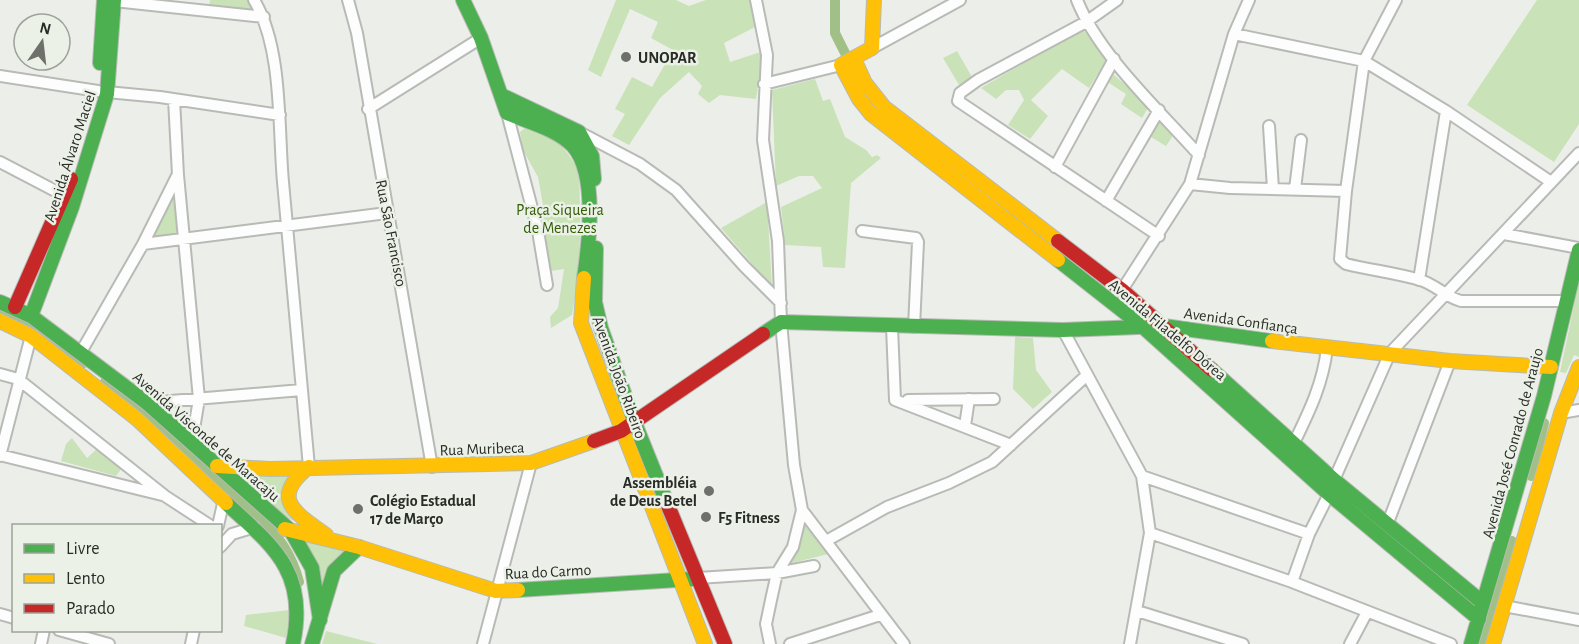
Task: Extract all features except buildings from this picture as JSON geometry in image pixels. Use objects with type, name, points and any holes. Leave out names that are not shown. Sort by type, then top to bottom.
[{"type":"street","name":"Avenida Álvaro Maciel","points":[[30,316],[72,207],[103,92],[107,29],[104,0]]},
{"type":"street","name":"Avenida Álvaro Maciel","points":[[107,29],[114,0]]},
{"type":"street","points":[[114,0],[210,5],[264,17]]},
{"type":"street","points":[[254,0],[264,17],[280,115],[287,226],[309,467],[292,481],[287,491],[287,501],[297,513],[333,540]]},
{"type":"street","name":"Rua São Francisco","points":[[348,0],[357,33],[387,213],[414,352],[432,467]]},
{"type":"street","points":[[463,0],[481,38],[507,113],[538,231],[547,285]]},
{"type":"street","points":[[756,0],[767,55],[763,140],[778,241],[781,322],[794,465],[802,510],[793,547],[777,573],[766,624],[770,644]]},
{"type":"street","points":[[872,48],[874,0]]},
{"type":"street","points":[[764,84],[848,62],[960,0]]},
{"type":"street","points":[[1077,0],[1086,22],[1114,59],[1199,155]]},
{"type":"street","points":[[1117,0],[1086,22],[978,80],[960,93],[958,101],[1159,236]]},
{"type":"street","points":[[1122,290],[1159,236],[1190,184],[1234,34],[1250,0]]},
{"type":"street","points":[[1396,0],[1364,61],[1346,191],[1340,252],[1343,263],[1419,280],[1461,301],[1565,301]]},
{"type":"street","points":[[1234,34],[1364,61],[1446,111],[1551,183]]},
{"type":"street","points":[[369,109],[481,38]]},
{"type":"street","points":[[1055,167],[1114,59]]},
{"type":"street","name":"Avenida Filadelfo Dórea","points":[[848,62],[884,107],[1122,290],[1481,611]]},
{"type":"street","name":"Avenida Filadelfo Dórea","points":[[848,62],[859,99],[878,121],[1143,326],[1329,494],[1481,611]]},
{"type":"street","points":[[0,76],[280,115]]},
{"type":"street","name":"Avenida Álvaro Maciel","points":[[15,307],[65,196],[103,92]]},
{"type":"street","points":[[501,96],[579,132],[640,164],[676,190],[744,266],[781,303]]},
{"type":"street","points":[[174,99],[178,176],[186,238],[199,399],[192,441]]},
{"type":"street","points":[[1106,201],[1159,111]]},
{"type":"street","points":[[1419,280],[1446,111]]},
{"type":"street","name":"Avenida João Ribeiro","points":[[507,113],[554,134],[573,146],[581,158],[588,204],[587,252],[579,316],[621,431],[683,581],[705,644]]},
{"type":"street","points":[[1269,126],[1273,189]]},
{"type":"street","name":"Avenida João Ribeiro","points":[[579,132],[592,156],[594,166],[597,315],[634,422],[725,644]]},
{"type":"street","points":[[1295,189],[1301,140]]},
{"type":"street","points":[[1334,480],[1390,353],[1579,153]]},
{"type":"street","points":[[0,162],[65,196]]},
{"type":"street","points":[[81,352],[144,244],[178,176]]},
{"type":"street","points":[[1190,184],[1346,191]]},
{"type":"street","points":[[144,244],[387,213]]},
{"type":"street","points":[[862,231],[916,238],[918,242],[914,327]]},
{"type":"street","points":[[1504,234],[1579,249]]},
{"type":"street","name":"Avenida José Conrado de Araujo","points":[[1471,644],[1521,479],[1579,249]]},
{"type":"street","name":"Avenida Visconde de Maracaju","points":[[0,302],[15,307],[30,316],[147,403],[289,530],[312,568],[320,620],[312,644]]},
{"type":"street","name":"Avenida Visconde de Maracaju","points":[[0,321],[31,336],[85,378],[162,441],[224,499],[260,527],[284,560],[293,581],[297,622],[292,644]]},
{"type":"street","name":"Avenida Confiança","points":[[781,322],[892,327],[1063,330],[1162,326],[1327,348],[1450,361],[1551,367]]},
{"type":"street","name":"Rua Muribeca","points":[[218,466],[432,467],[531,463],[621,431],[781,322]]},
{"type":"street","points":[[892,327],[895,400]]},
{"type":"street","points":[[1063,330],[1142,476],[1150,533],[1130,644]]},
{"type":"street","points":[[31,336],[0,455],[165,496]]},
{"type":"street","points":[[1293,445],[1317,396],[1324,373],[1327,348]]},
{"type":"street","points":[[1387,525],[1450,361]]},
{"type":"street","points":[[85,378],[98,366]]},
{"type":"street","points":[[1493,644],[1561,413],[1579,367]]},
{"type":"street","points":[[0,374],[18,379],[165,496],[209,524]]},
{"type":"street","points":[[826,542],[900,501],[975,472],[992,462],[1086,376]]},
{"type":"street","points":[[147,403],[302,390]]},
{"type":"street","points":[[964,426],[969,399]]},
{"type":"street","points":[[895,400],[994,399]]},
{"type":"street","points":[[895,400],[1011,445]]},
{"type":"street","points":[[1561,413],[1579,410]]},
{"type":"street","points":[[483,644],[531,463]]},
{"type":"street","points":[[118,485],[131,470]]},
{"type":"street","points":[[1142,476],[1309,534]]},
{"type":"street","points":[[1521,479],[1526,533]]},
{"type":"street","points":[[1292,582],[1309,534],[1329,494]]},
{"type":"street","points":[[218,524],[224,499]]},
{"type":"street","points":[[802,510],[904,644]]},
{"type":"street","points":[[222,545],[231,534],[260,527]]},
{"type":"street","name":"Rua do Carmo","points":[[260,527],[289,530],[333,540],[496,591],[683,581],[777,573],[814,566]]},
{"type":"street","points":[[1150,533],[1292,582],[1451,644]]},
{"type":"street","points":[[320,620],[334,571],[358,547]]},
{"type":"street","points":[[1504,606],[1579,620]]},
{"type":"street","points":[[1137,611],[1243,644]]},
{"type":"street","points":[[1350,644],[1366,612]]},
{"type":"street","points":[[790,644],[880,615]]},
{"type":"street","points":[[1201,644],[1204,631]]},
{"type":"street","points":[[66,632],[109,644]]},
{"type":"green space","points":[[210,0],[250,0],[259,15],[209,6]]},
{"type":"green space","points":[[616,0],[676,0],[689,6],[706,0],[750,0],[757,26],[724,43],[730,62],[764,51],[756,99],[720,95],[709,103],[698,94],[702,86],[689,72],[660,98],[629,145],[612,136],[625,114],[615,109],[632,77],[652,87],[673,50],[651,38],[658,22],[630,9],[601,77],[588,70]]},
{"type":"green space","points":[[1537,0],[1579,0],[1579,124],[1554,162],[1467,105]]},
{"type":"green space","points":[[1083,29],[1106,61],[1089,88],[1062,69],[1031,100],[1048,116],[1030,139],[1008,125],[1024,100],[1019,90],[1006,90],[996,99],[981,88]]},
{"type":"green space","points":[[957,51],[972,77],[959,85],[943,58]]},
{"type":"green space","points":[[1112,73],[1149,106],[1142,118],[1121,104],[1126,94],[1109,83]]},
{"type":"green space","points":[[815,79],[823,101],[830,99],[845,137],[866,150],[872,157],[877,155],[881,158],[851,183],[845,268],[823,267],[821,247],[785,245],[781,207],[822,188],[813,176],[799,176],[776,186],[772,90]]},
{"type":"green space","points":[[1160,119],[1174,134],[1166,146],[1151,137]]},
{"type":"green space","name":"Praça Siqueira de Menezes","points":[[525,128],[541,132],[556,141],[568,154],[579,177],[580,247],[572,315],[551,328],[550,317],[558,308],[564,269],[551,271],[544,254],[538,213],[543,205],[538,177],[523,150],[520,132]]},
{"type":"green space","points":[[175,194],[182,232],[150,237]]},
{"type":"green space","points":[[767,202],[772,287],[721,228]]},
{"type":"green space","points":[[1579,282],[1579,357],[1574,355],[1566,373],[1560,372]]},
{"type":"green space","points":[[1015,337],[1033,338],[1036,370],[1052,392],[1033,409],[1013,389]]},
{"type":"green space","points":[[72,438],[87,458],[98,448],[122,468],[116,476],[61,461],[66,444]]},
{"type":"green space","points":[[229,468],[293,476],[287,484],[299,523],[283,516]]},
{"type":"green space","points":[[805,520],[832,553],[792,563]]},
{"type":"green space","points":[[299,537],[349,550],[333,563],[322,589]]},
{"type":"green space","points":[[290,610],[286,638],[244,626],[246,615]]},
{"type":"green space","points":[[326,631],[377,644],[322,644]]},
{"type":"waterway","points":[[835,0],[835,33],[851,65]]},
{"type":"waterway","points":[[0,311],[19,317],[82,364]]},
{"type":"waterway","points":[[105,382],[259,516],[283,546],[299,582]]},
{"type":"waterway","points":[[1531,476],[1544,423]]},
{"type":"waterway","points":[[1481,644],[1512,541]]},
{"type":"traffic: fast","points":[[100,63],[104,0]]},
{"type":"traffic: fast","points":[[31,316],[72,207],[107,94],[114,0]]},
{"type":"traffic: fast","points":[[463,0],[481,38],[507,113],[559,135],[573,146],[581,158],[589,191],[590,210],[584,278]]},
{"type":"traffic: fast","points":[[501,95],[579,132],[592,156],[594,179]]},
{"type":"traffic: fast","points":[[596,248],[595,302],[601,328],[634,421],[669,508]]},
{"type":"traffic: fast","points":[[1471,644],[1544,396],[1579,250]]},
{"type":"traffic: fast","points":[[1058,260],[1142,326],[1329,494],[1479,619]]},
{"type":"traffic: fast","points":[[0,302],[31,316],[147,403],[291,531],[312,568],[320,620]]},
{"type":"traffic: fast","points":[[763,334],[781,322],[1063,330],[1164,326],[1272,341]]},
{"type":"traffic: fast","points":[[1212,370],[1334,480],[1483,603]]},
{"type":"traffic: fast","points":[[226,503],[272,548],[291,579],[296,598],[293,644]]},
{"type":"traffic: fast","points":[[312,644],[334,571],[359,547]]},
{"type":"traffic: fast","points":[[518,590],[693,579]]},
{"type":"traffic: slow","points":[[874,0],[872,48],[841,65],[859,99],[871,114],[1058,260]]},
{"type":"traffic: slow","points":[[854,59],[865,83],[884,107],[1058,241]]},
{"type":"traffic: slow","points":[[584,278],[581,323],[705,644]]},
{"type":"traffic: slow","points":[[0,321],[31,336],[137,419],[226,503]]},
{"type":"traffic: slow","points":[[1272,341],[1450,361],[1551,367]]},
{"type":"traffic: slow","points":[[1493,644],[1561,413],[1579,367]]},
{"type":"traffic: slow","points":[[217,466],[270,469],[531,463],[594,441]]},
{"type":"traffic: slow","points":[[309,467],[290,488],[289,496],[296,512],[326,535]]},
{"type":"traffic: slow","points":[[285,529],[359,547],[496,591],[518,590]]},
{"type":"traffic: jam","points":[[15,307],[71,179]]},
{"type":"traffic: jam","points":[[1058,241],[1122,290],[1212,370]]},
{"type":"traffic: jam","points":[[594,441],[621,431],[763,334]]},
{"type":"traffic: jam","points":[[669,508],[725,644]]},
{"type":"place","name":"UNOPAR","points":[[626,57]]},
{"type":"place","name":"Assembléia de Deus Betel","points":[[709,491]]},
{"type":"place","name":"Colégio Estadual 17 de Março","points":[[358,509]]},
{"type":"place","name":"F5 Fitness","points":[[706,517]]}]
